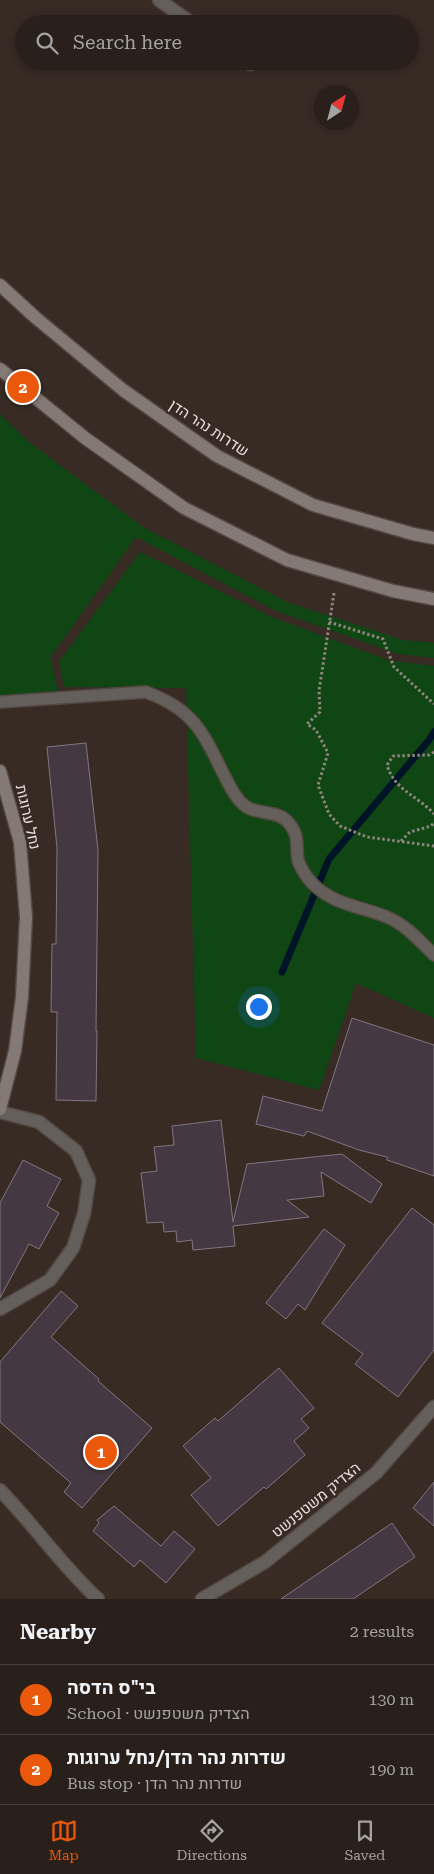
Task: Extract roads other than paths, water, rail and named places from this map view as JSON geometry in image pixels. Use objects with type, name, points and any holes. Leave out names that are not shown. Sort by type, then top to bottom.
[{"type":"main road","name":"שדרות נהר הדן","points":[[0,286],[123,390],[217,456],[313,505],[413,534],[434,538]]},
{"type":"main road","points":[[0,369],[85,438],[184,508],[287,560],[393,591],[434,599]]},
{"type":"main road","name":"נחל ערוגות","points":[[0,771],[20,842],[26,917],[22,997],[15,1051],[0,1110]]},
{"type":"street","points":[[159,0],[180,15]]},
{"type":"street","points":[[0,1110],[39,1122],[76,1151],[89,1180],[84,1214],[73,1248],[50,1280],[0,1309]]},
{"type":"street","name":"הצדיק משטפנשט","points":[[202,1599],[265,1562],[376,1473],[434,1407]]},
{"type":"street","points":[[0,1490],[81,1583],[98,1599]]},
{"type":"lane","points":[[0,702],[146,692],[166,700],[183,710],[194,722],[207,740],[233,792],[245,806],[254,811],[270,813],[286,820],[296,833],[298,860],[310,882],[326,896],[348,906],[387,917],[406,927],[434,955]]},
{"type":"waterway","points":[[282,972],[329,859],[434,732]]},
{"type":"place","name":"שדרות נהר הדן/נחל ערוגות","points":[[23,387]]},
{"type":"place","name":"בי\"ס הדסה","points":[[101,1452]]}]
